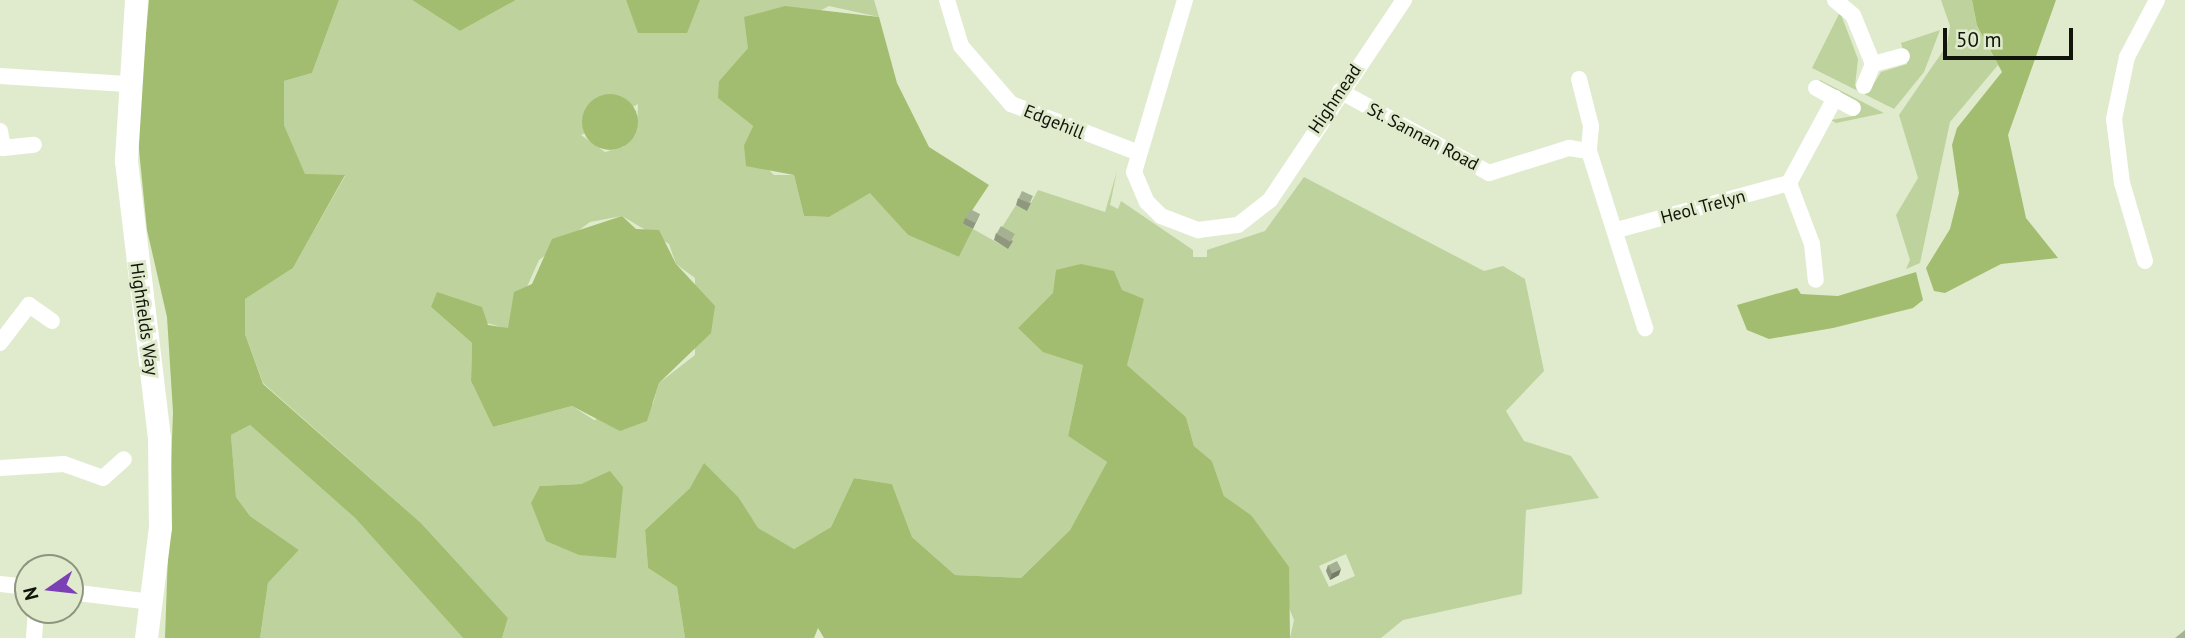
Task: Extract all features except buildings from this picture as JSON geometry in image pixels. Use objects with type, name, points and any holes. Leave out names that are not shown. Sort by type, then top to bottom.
[{"type":"main road","name":"Highfields Way","points":[[136,0],[127,84],[129,204],[159,437],[151,602],[146,638]]},
{"type":"street","name":"Edgehill","points":[[947,0],[961,46],[1011,104],[1137,152]]},
{"type":"street","points":[[1137,152],[1185,0]]},
{"type":"street","name":"Highmead","points":[[1137,152],[1139,189],[1177,224],[1219,230],[1238,225],[1269,200],[1340,91],[1404,0]]},
{"type":"street","points":[[1835,0],[1853,15],[1873,64],[1864,86]]},
{"type":"street","points":[[2145,261],[2122,183],[2114,119],[2127,57],[2157,0]]},
{"type":"street","points":[[1873,64],[1902,57]]},
{"type":"street","points":[[0,76],[127,84]]},
{"type":"street","points":[[1579,79],[1591,126],[1588,151],[1617,230],[1645,328]]},
{"type":"street","points":[[1816,88],[1853,108]]},
{"type":"street","name":"St. Sannan Road","points":[[1340,91],[1489,173],[1569,149],[1588,151]]},
{"type":"street","points":[[1816,280],[1811,244],[1789,183],[1835,98]]},
{"type":"street","points":[[0,131],[2,149],[34,145]]},
{"type":"street","name":"Heol Trelyn","points":[[1617,230],[1789,183]]},
{"type":"street","points":[[0,343],[29,305],[52,321]]},
{"type":"street","points":[[0,468],[64,464],[103,478],[124,459]]},
{"type":"street","points":[[84,594],[151,602]]},
{"type":"green space","points":[[149,0],[339,0],[312,73],[284,81],[284,125],[305,174],[345,175],[293,268],[245,299],[245,334],[263,384],[421,523],[508,618],[502,638],[463,638],[355,518],[250,425],[231,435],[236,497],[250,516],[299,550],[268,583],[260,638],[165,638],[173,412],[167,317],[147,230],[137,130]]},
{"type":"green space","points":[[339,0],[412,0],[460,31],[516,0],[626,0],[639,33],[686,32],[700,0],[874,0],[879,17],[829,6],[748,48],[719,81],[719,98],[753,126],[744,145],[774,175],[794,175],[804,216],[829,217],[870,192],[908,235],[959,257],[973,229],[1007,248],[999,232],[1016,205],[1027,210],[1038,190],[1105,212],[1117,171],[1110,205],[1118,209],[1121,201],[1193,250],[1193,257],[1207,257],[1207,250],[1265,231],[1304,177],[1484,271],[1503,266],[1525,279],[1544,371],[1506,411],[1524,441],[1571,456],[1599,498],[1526,510],[1522,594],[1403,620],[1381,638],[1290,638],[1294,620],[1251,515],[1224,496],[1212,461],[1194,446],[1186,417],[1127,365],[1057,270],[1054,293],[1018,328],[1083,365],[1068,436],[1107,462],[1070,530],[1021,578],[955,575],[912,537],[892,484],[854,478],[831,527],[794,549],[757,528],[739,498],[690,488],[645,530],[648,568],[677,587],[685,638],[502,638],[508,618],[421,523],[263,383],[245,334],[245,299],[293,268],[345,176],[305,175],[284,125],[284,81],[312,73]],"holes":[[[638,104],[637,127],[623,147],[605,152],[581,135]],[[622,216],[669,244],[676,264],[695,278],[695,355],[659,383],[653,404],[594,420],[572,406],[493,427],[471,381],[472,343],[431,307],[508,329],[539,260],[590,222]],[[610,472],[546,541],[540,486],[581,484]],[[1346,554],[1355,576],[1329,587],[1319,566]]]},
{"type":"green space","points":[[412,0],[516,0],[460,31]]},
{"type":"green space","points":[[626,0],[700,0],[687,33],[638,33]]},
{"type":"green space","points":[[1941,0],[1972,0],[1977,27],[1998,65],[1950,122],[1920,263],[1906,269],[1910,260],[1896,215],[1918,178],[1899,115],[1947,45],[1950,26]]},
{"type":"green space","points":[[1972,0],[2056,0],[2008,135],[2026,218],[2058,258],[2001,264],[1945,293],[1934,291],[1926,268],[1950,229],[1959,193],[1952,145],[1957,128],[2002,72],[1977,26]]},
{"type":"green space","points":[[785,6],[879,17],[897,83],[929,147],[989,185],[963,224],[973,229],[959,257],[908,235],[870,193],[829,217],[804,216],[794,175],[746,166],[744,145],[753,126],[718,98],[719,81],[748,48],[744,17]]},
{"type":"green space","points":[[1840,12],[1858,59],[1855,86],[1868,93],[1881,72],[1907,64],[1901,43],[1940,30],[1924,72],[1894,109],[1812,68]]},
{"type":"green space","points":[[1820,80],[1884,113],[1836,123],[1831,120],[1853,116],[1860,104],[1819,82]]},
{"type":"green space","points":[[610,94],[621,96],[630,102],[636,111],[636,133],[630,142],[621,148],[610,150],[599,148],[590,142],[584,133],[582,122],[584,111],[590,102],[599,96]]},
{"type":"green space","points":[[622,216],[636,229],[659,230],[676,264],[715,306],[711,333],[659,383],[647,421],[620,431],[572,406],[493,427],[471,381],[472,343],[431,307],[437,292],[482,307],[488,325],[508,328],[514,292],[532,284],[552,239]]},
{"type":"green space","points":[[1081,264],[1114,271],[1122,290],[1144,299],[1127,365],[1186,417],[1194,446],[1212,461],[1224,496],[1251,515],[1289,567],[1290,638],[824,638],[818,628],[814,638],[685,638],[677,587],[648,568],[645,530],[690,488],[704,463],[739,498],[758,528],[794,549],[831,527],[854,478],[892,484],[912,537],[955,575],[1021,578],[1070,530],[1107,462],[1068,436],[1083,365],[1043,352],[1018,328],[1053,293],[1056,270]]},
{"type":"green space","points":[[1916,272],[1923,300],[1913,308],[1833,328],[1769,339],[1747,330],[1737,305],[1797,288],[1801,294],[1838,296]]},
{"type":"green space","points":[[250,425],[355,518],[463,638],[260,638],[268,583],[299,550],[250,516],[236,497],[231,435]]},
{"type":"green space","points":[[610,471],[623,487],[616,558],[579,555],[546,541],[531,503],[540,486],[581,484]]}]
